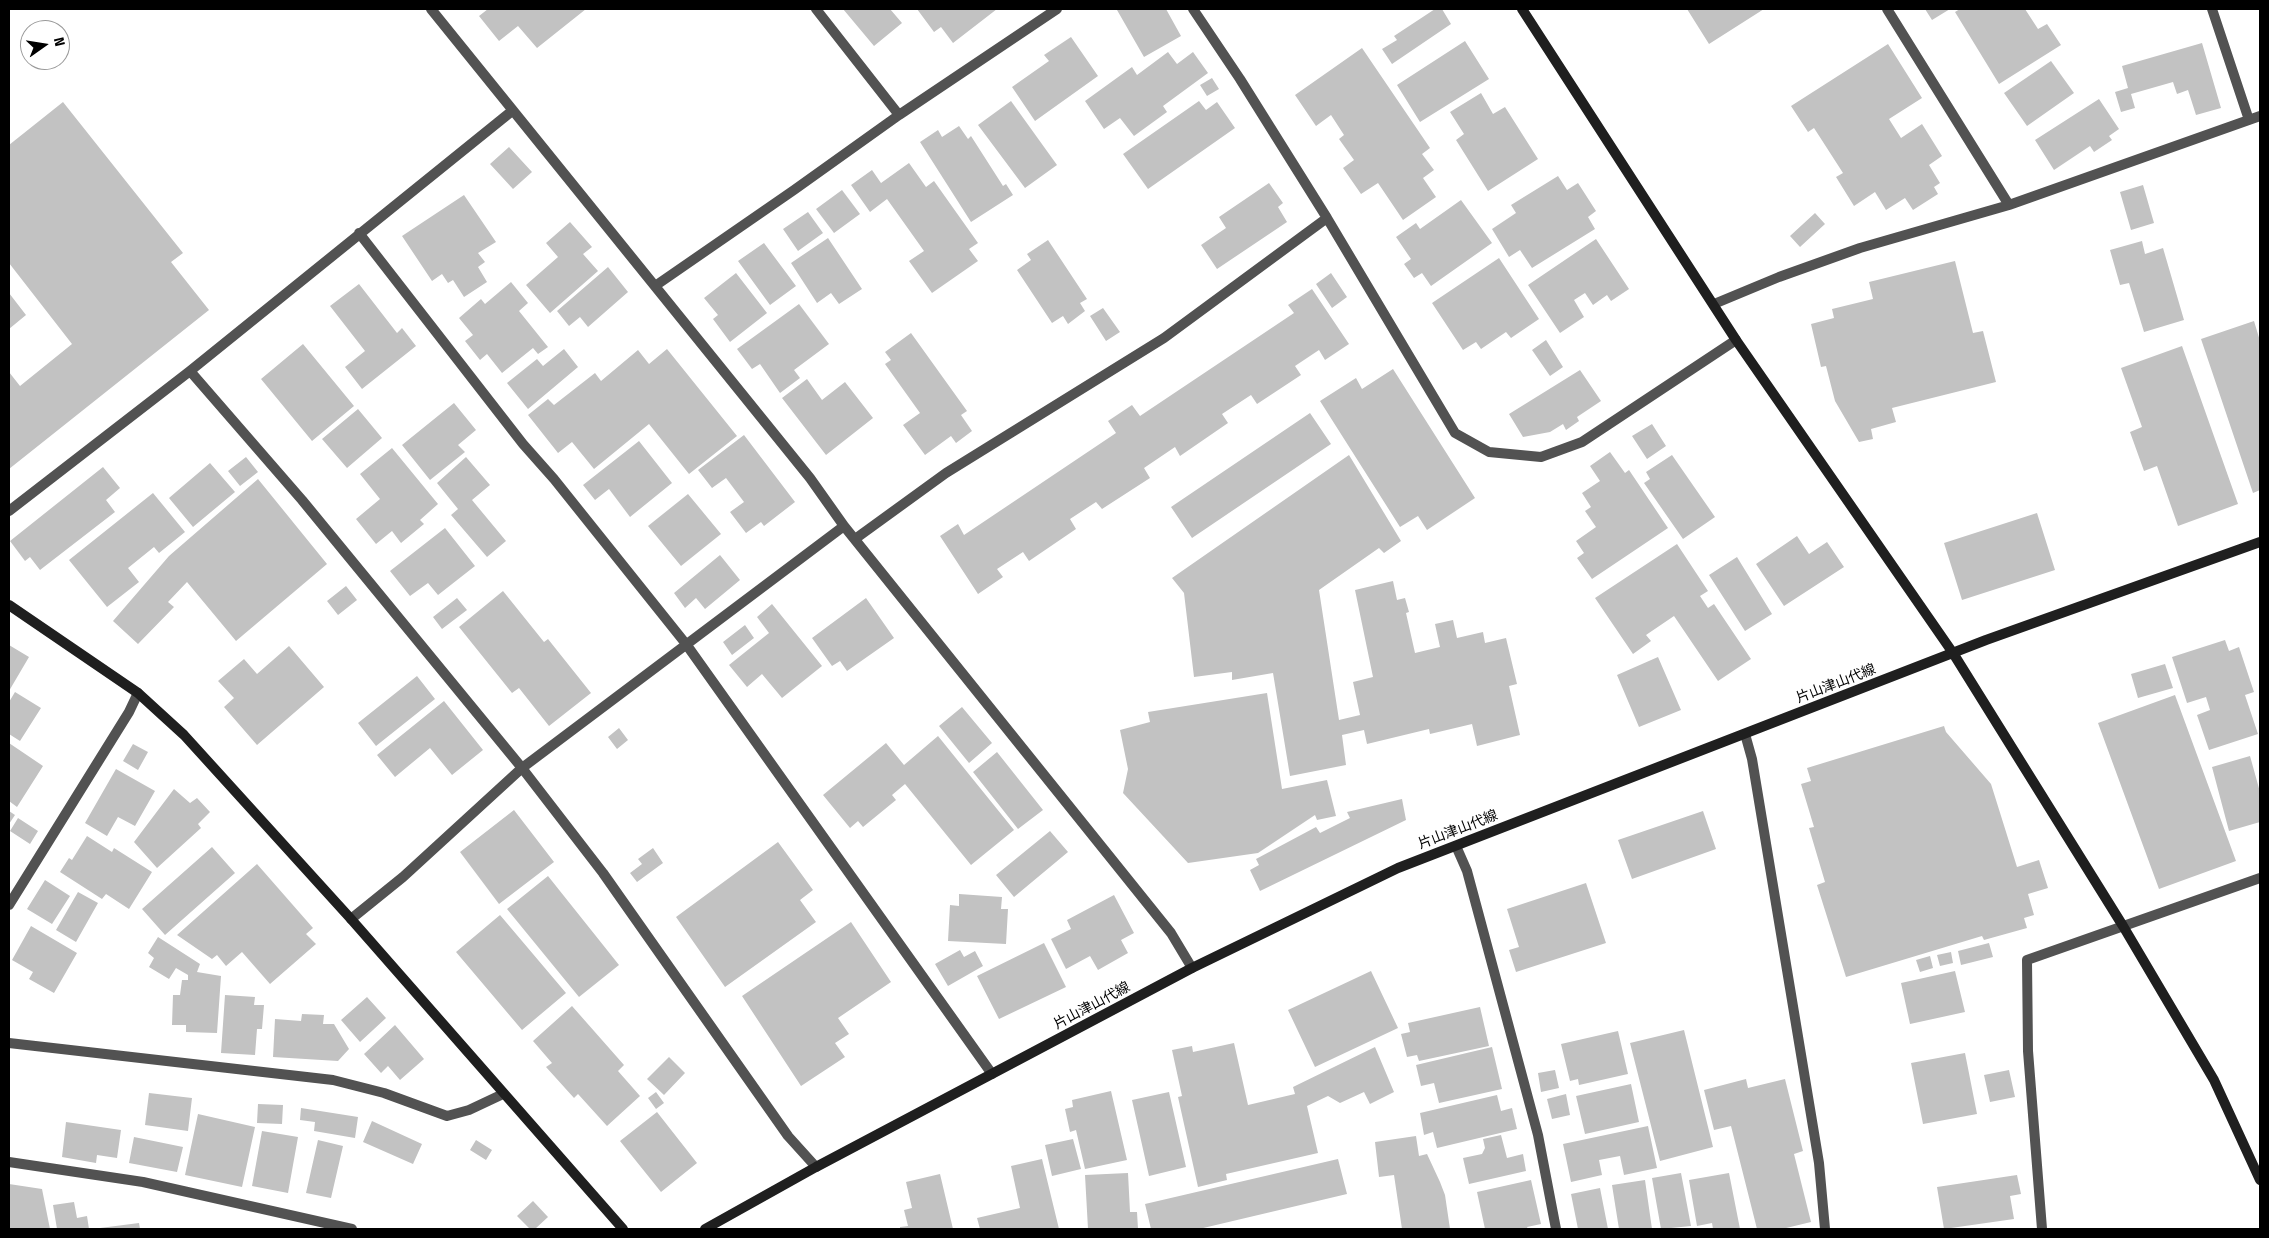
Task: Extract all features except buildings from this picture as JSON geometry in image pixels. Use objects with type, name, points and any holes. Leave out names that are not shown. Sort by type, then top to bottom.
[{"type":"street","points":[[431,9],[810,478],[844,526],[1171,933],[1192,968]]},
{"type":"street","points":[[816,9],[899,115]]},
{"type":"street","points":[[656,286],[899,115],[1057,9]]},
{"type":"street","points":[[1193,9],[1240,79],[1327,218],[1455,433],[1489,452],[1541,457],[1582,442],[1736,340]]},
{"type":"street","points":[[1522,9],[1736,340],[1953,653],[2123,926],[2214,1080],[2260,1180]]},
{"type":"street","points":[[1887,9],[2010,205]]},
{"type":"street","points":[[2212,9],[2249,120]]},
{"type":"street","points":[[9,511],[190,371],[512,111]]},
{"type":"street","points":[[1714,304],[1779,277],[1860,248],[2010,205],[2260,116]]},
{"type":"street","points":[[855,539],[946,473],[1164,338],[1327,218]]},
{"type":"street","points":[[359,233],[523,444],[554,479],[686,644],[992,1074]]},
{"type":"street","points":[[190,371],[302,500],[522,768],[603,873],[788,1136],[816,1168]]},
{"type":"street","points":[[351,919],[402,877],[522,768],[844,526]]},
{"type":"street","name":"片山津山代線","points":[[704,1229],[1192,968],[1398,868],[1953,653],[2260,542]]},
{"type":"street","points":[[9,605],[138,693],[184,735],[351,919],[623,1229]]},
{"type":"street","points":[[9,905],[129,712],[138,693]]},
{"type":"street","points":[[1745,734],[1752,760],[1819,1163],[1825,1229]]},
{"type":"street","points":[[1456,846],[1467,871],[1538,1135],[1556,1229]]},
{"type":"street","points":[[2042,1229],[2028,1051],[2027,960],[2260,878]]},
{"type":"street","points":[[9,1043],[333,1080],[384,1093],[447,1116],[469,1110],[503,1094]]},
{"type":"street","points":[[9,1162],[142,1182],[352,1229]]}]
